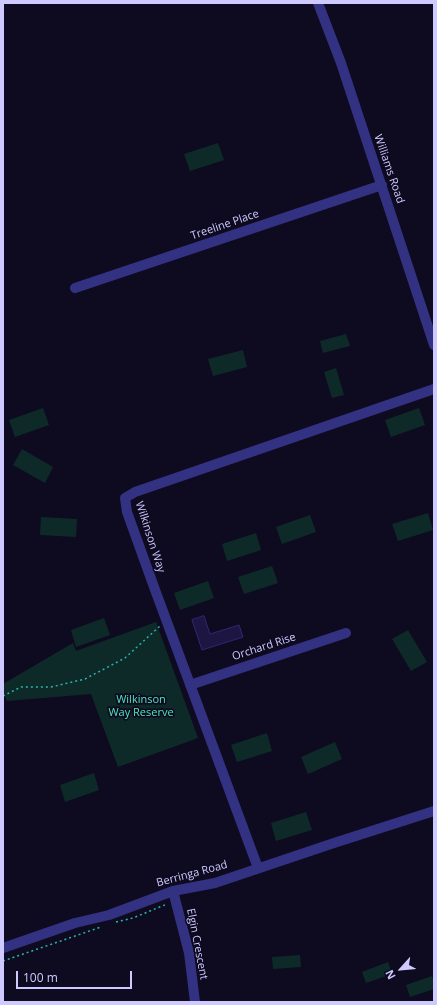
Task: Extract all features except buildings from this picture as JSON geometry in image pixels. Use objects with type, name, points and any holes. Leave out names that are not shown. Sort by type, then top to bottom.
[{"type":"street","name":"Williams Road","points":[[318,3],[341,63],[434,345]]},
{"type":"street","name":"Treeline Place","points":[[75,288],[382,184]]},
{"type":"street","name":"Wilkinson Way","points":[[258,868],[127,512],[125,498],[135,492],[434,390]]},
{"type":"street","name":"Orchard Rise","points":[[190,685],[346,633]]},
{"type":"street","name":"Berringa Road","points":[[3,948],[75,923],[109,915],[215,883],[434,812]]},
{"type":"street","name":"Elgin Crescent","points":[[174,895],[189,953],[195,1002]]},
{"type":"path","points":[[3,696],[21,687],[51,687],[85,679],[125,658],[166,620]]},
{"type":"path","points":[[113,923],[133,918],[174,895]]},
{"type":"path","points":[[3,961],[106,925]]},
{"type":"green space","points":[[218,143],[224,160],[190,171],[184,154]]},
{"type":"green space","points":[[346,334],[350,346],[323,353],[320,341]]},
{"type":"green space","points":[[243,350],[247,367],[213,376],[208,359]]},
{"type":"green space","points":[[336,368],[344,395],[332,398],[324,372]]},
{"type":"green space","points":[[43,408],[49,425],[15,437],[9,420]]},
{"type":"green space","points":[[419,408],[425,425],[391,437],[385,420]]},
{"type":"green space","points":[[22,449],[53,467],[45,483],[13,465]]},
{"type":"green space","points":[[428,513],[433,530],[398,541],[392,524]]},
{"type":"green space","points":[[310,515],[316,532],[282,544],[276,527]]},
{"type":"green space","points":[[41,517],[77,519],[76,537],[40,535]]},
{"type":"green space","points":[[256,533],[261,550],[227,561],[222,544]]},
{"type":"green space","points":[[272,566],[278,583],[244,594],[238,577]]},
{"type":"green space","points":[[208,581],[214,598],[180,610],[174,593]]},
{"type":"green space","points":[[104,618],[110,635],[76,647],[71,630]]},
{"type":"green space","name":"Wilkinson Way Reserve","points":[[156,622],[198,738],[118,767],[91,694],[7,701],[3,693],[3,684],[73,643],[76,651]]},
{"type":"green space","points":[[408,630],[427,662],[411,671],[392,639]]},
{"type":"green space","points":[[267,733],[272,751],[237,762],[231,745]]},
{"type":"green space","points":[[335,742],[342,759],[308,774],[301,757]]},
{"type":"green space","points":[[94,773],[99,790],[65,802],[60,785]]},
{"type":"green space","points":[[306,812],[312,830],[276,841],[271,823]]},
{"type":"green space","points":[[300,955],[301,967],[273,969],[272,957]]},
{"type":"green space","points":[[388,962],[392,974],[366,983],[362,972]]},
{"type":"green space","points":[[432,976],[434,989],[410,997],[406,985]]}]
